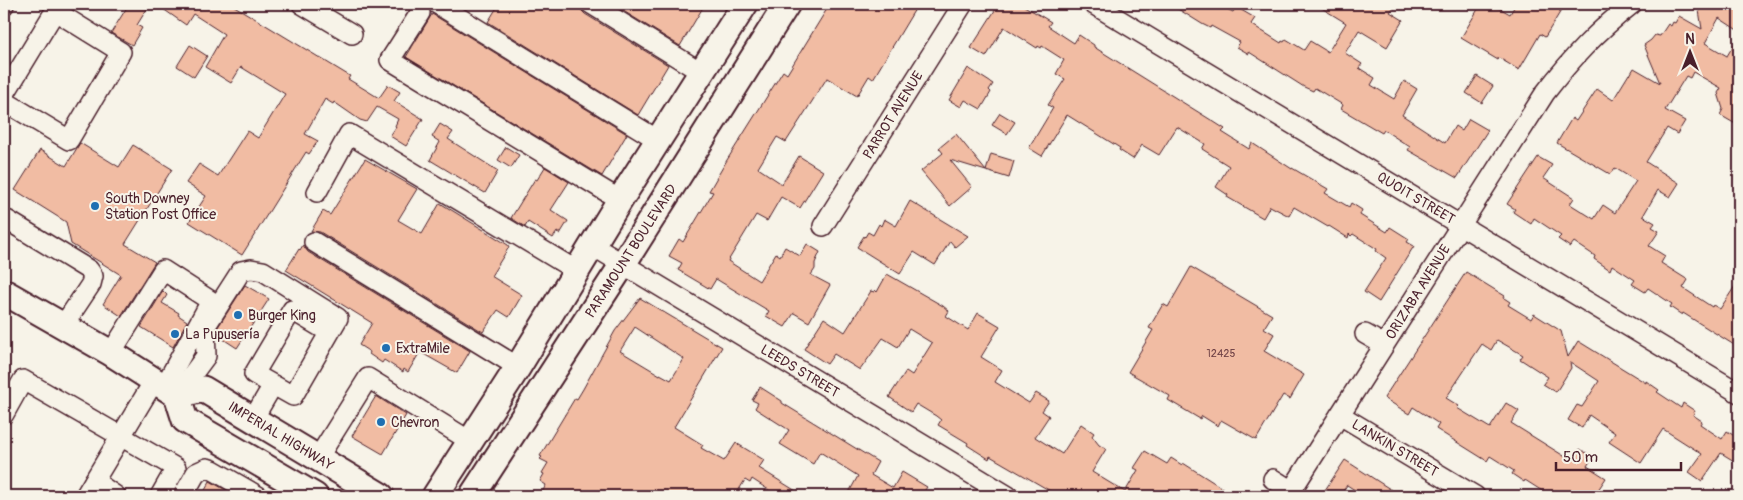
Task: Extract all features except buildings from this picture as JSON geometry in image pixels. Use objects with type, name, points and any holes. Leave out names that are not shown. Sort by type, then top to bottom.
[{"type":"main road","points":[[435,496],[745,4]]},
{"type":"main road","name":"PARAMOUNT BOULEVARD","points":[[472,496],[623,264],[787,4]]},
{"type":"main road","points":[[4,291],[165,388],[186,420],[315,496]]},
{"type":"main road","name":"IMPERIAL HIGHWAY","points":[[165,388],[203,389],[381,496]]},
{"type":"street","points":[[302,4],[352,34]]},
{"type":"street","points":[[590,4],[701,72]]},
{"type":"street","name":"PARROT AVENUE","points":[[823,226],[963,4]]},
{"type":"street","name":"QUOIT STREET","points":[[1093,4],[1739,393]]},
{"type":"street","name":"ORIZABA AVENUE","points":[[1290,494],[1523,125],[1551,86],[1599,30],[1632,4]]},
{"type":"street","points":[[620,200],[390,60],[428,8],[658,140]]},
{"type":"street","points":[[4,95],[54,11],[121,52],[69,140],[4,101]]},
{"type":"street","points":[[317,192],[348,134],[577,271]]},
{"type":"street","points":[[4,220],[7,220],[89,270],[93,276],[91,284],[63,326]]},
{"type":"street","points":[[314,242],[518,367]]},
{"type":"street","name":"LEEDS STREET","points":[[593,246],[1008,496]]},
{"type":"street","points":[[116,496],[89,489],[121,436],[165,388],[206,356],[205,327],[241,271],[251,269],[263,270],[338,318],[293,396],[254,374],[292,310],[329,332]]},
{"type":"street","points":[[110,354],[163,270],[211,301],[165,388]]},
{"type":"street","points":[[1365,334],[1384,345]]},
{"type":"street","points":[[318,458],[368,378],[470,441]]},
{"type":"street","points":[[4,414],[23,380],[176,468],[160,496]]},
{"type":"street","points":[[253,419],[273,385]]},
{"type":"street","name":"LANKIN STREET","points":[[1340,414],[1475,496]]},
{"type":"street","points":[[184,496],[196,473],[207,468],[258,496]]},
{"type":"street","points":[[1273,479],[1290,494]]},
{"type":"place","name":"South Downey Station Post Office","points":[[95,206]]},
{"type":"place","name":"Burger King","points":[[238,315]]},
{"type":"place","name":"La Pupusería","points":[[175,334]]},
{"type":"place","name":"ExtraMile","points":[[386,348]]},
{"type":"place","name":"Chevron","points":[[381,422]]}]
